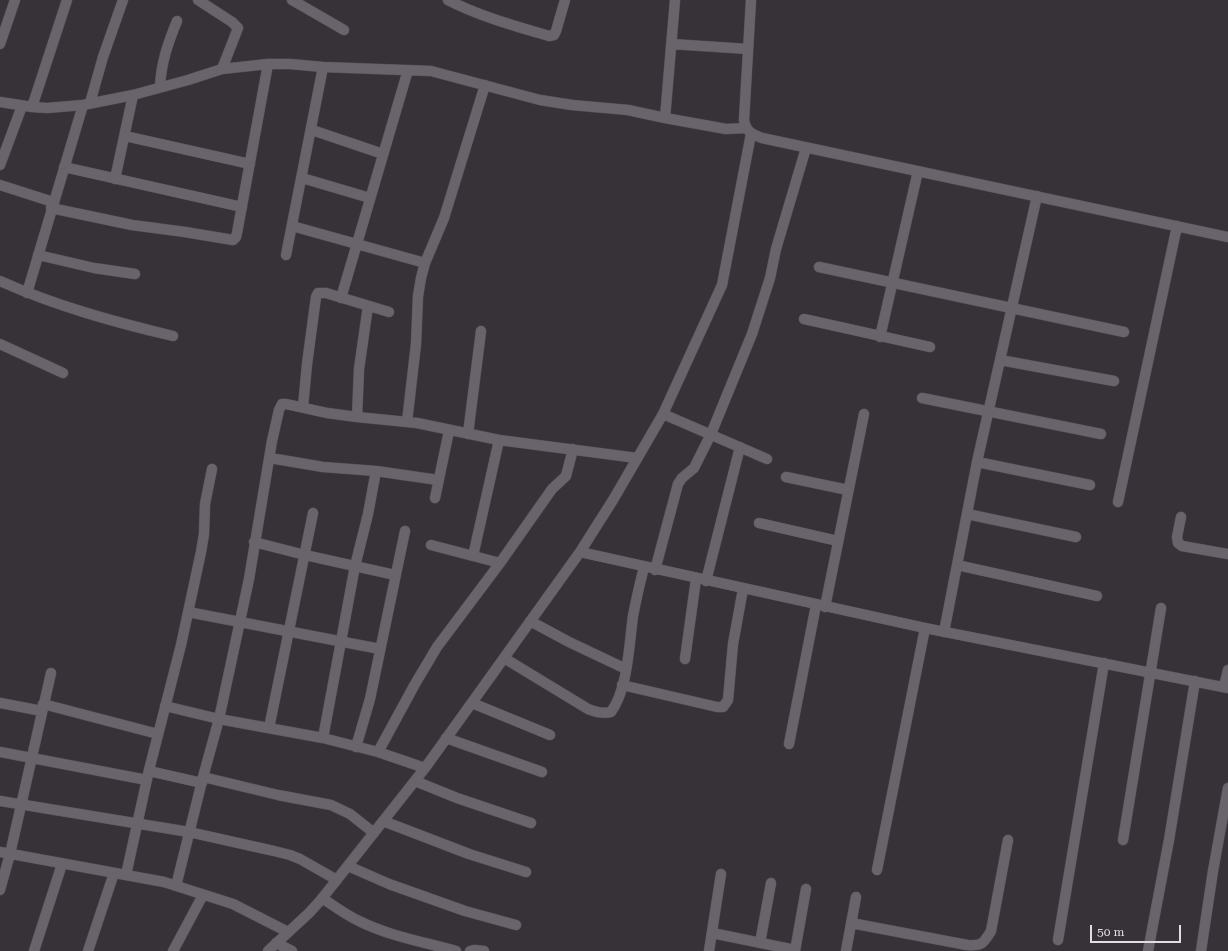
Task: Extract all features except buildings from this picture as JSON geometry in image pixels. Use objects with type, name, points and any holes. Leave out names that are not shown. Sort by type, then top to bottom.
[{"type":"street","points":[[0,44],[15,0]]},
{"type":"street","points":[[0,165],[27,107],[67,0]]},
{"type":"street","points":[[26,293],[64,166],[123,0]]},
{"type":"street","points":[[198,0],[232,22],[238,28],[222,69]]},
{"type":"street","points":[[292,0],[344,30]]},
{"type":"street","points":[[448,0],[461,7],[494,19],[549,36],[554,35],[556,31],[565,0]]},
{"type":"street","points":[[665,118],[675,0]]},
{"type":"street","points":[[268,951],[309,913],[322,898],[425,768],[580,552],[613,500],[663,414],[722,285],[748,131],[744,120],[751,0]]},
{"type":"street","points":[[160,87],[164,56],[177,21]]},
{"type":"street","points":[[671,44],[748,49]]},
{"type":"street","points":[[0,102],[27,107],[47,108],[87,104],[133,95],[222,69],[268,64],[431,71],[540,100],[572,106],[628,110],[726,129],[748,131],[762,138],[806,148],[1228,237]]},
{"type":"street","points":[[0,185],[52,205],[132,224],[233,240],[238,233],[268,64]]},
{"type":"street","points":[[286,255],[312,130],[323,67]]},
{"type":"street","points":[[341,298],[408,70]]},
{"type":"street","points":[[407,422],[417,330],[418,296],[421,278],[425,263],[444,218],[485,85]]},
{"type":"street","points":[[115,179],[133,95]]},
{"type":"street","points":[[312,130],[383,154]]},
{"type":"street","points":[[125,136],[250,164]]},
{"type":"street","points":[[654,570],[678,484],[682,478],[694,468],[711,434],[750,340],[770,278],[806,148]]},
{"type":"street","points":[[64,166],[115,179],[242,207]]},
{"type":"street","points":[[880,337],[918,171]]},
{"type":"street","points":[[302,178],[370,198]]},
{"type":"street","points":[[944,632],[988,411],[1037,196]]},
{"type":"street","points":[[292,226],[425,263]]},
{"type":"street","points":[[1118,502],[1177,226]]},
{"type":"street","points":[[38,255],[94,268],[135,274]]},
{"type":"street","points":[[818,267],[1124,332]]},
{"type":"street","points":[[0,281],[26,293],[115,322],[173,336]]},
{"type":"street","points":[[303,407],[308,357],[316,297],[318,293],[322,292],[389,312]]},
{"type":"street","points":[[357,417],[359,369],[368,306]]},
{"type":"street","points":[[804,319],[930,347]]},
{"type":"street","points":[[468,434],[481,331]]},
{"type":"street","points":[[0,344],[63,373]]},
{"type":"street","points":[[1000,360],[1114,381]]},
{"type":"street","points":[[922,398],[1101,434]]},
{"type":"street","points":[[176,886],[219,718],[249,579],[272,441],[282,404],[357,417],[417,423],[449,431],[499,440],[637,458]]},
{"type":"street","points":[[663,414],[767,459]]},
{"type":"street","points":[[789,744],[820,606],[838,541],[864,414]]},
{"type":"street","points":[[435,498],[449,431]]},
{"type":"street","points":[[473,556],[499,440]]},
{"type":"street","points":[[685,659],[701,580],[740,447]]},
{"type":"street","points":[[378,752],[415,684],[437,648],[500,563],[548,494],[556,484],[566,476],[573,449]]},
{"type":"street","points":[[270,458],[323,467],[376,471],[438,480]]},
{"type":"street","points":[[978,462],[1090,485]]},
{"type":"street","points":[[126,875],[148,775],[181,645],[201,552],[204,534],[205,504],[212,469]]},
{"type":"street","points":[[323,738],[355,566],[368,514],[376,471]]},
{"type":"street","points":[[786,477],[848,490]]},
{"type":"street","points":[[269,728],[313,513]]},
{"type":"street","points":[[967,514],[1076,538]]},
{"type":"street","points":[[1181,517],[1177,540],[1178,544],[1228,554]]},
{"type":"street","points":[[759,523],[838,541]]},
{"type":"street","points":[[356,747],[370,699],[405,531]]},
{"type":"street","points":[[254,542],[395,575]]},
{"type":"street","points":[[431,545],[500,563]]},
{"type":"street","points":[[580,552],[654,570],[944,632],[1226,687],[1228,670]]},
{"type":"street","points":[[958,565],[1097,596]]},
{"type":"street","points":[[504,658],[588,709],[605,714],[611,712],[615,707],[626,669],[634,614],[644,567]]},
{"type":"street","points":[[622,685],[717,707],[723,707],[728,700],[733,644],[743,589]]},
{"type":"street","points":[[1123,840],[1161,608]]},
{"type":"street","points":[[188,612],[341,641],[380,650]]},
{"type":"street","points":[[530,621],[569,642],[626,669]]},
{"type":"street","points":[[877,870],[925,628]]},
{"type":"street","points":[[1058,940],[1104,663]]},
{"type":"street","points":[[0,890],[5,853],[21,805],[51,673]]},
{"type":"street","points":[[1148,951],[1169,840],[1195,681]]},
{"type":"street","points":[[472,703],[550,735]]},
{"type":"street","points":[[0,704],[43,707],[158,734]]},
{"type":"street","points":[[165,706],[323,738],[378,752],[425,768]]},
{"type":"street","points":[[446,738],[542,772]]},
{"type":"street","points":[[0,752],[148,775],[202,780],[332,805],[350,814],[374,832]]},
{"type":"street","points":[[414,781],[531,824]]},
{"type":"street","points":[[1201,951],[1228,788]]},
{"type":"street","points":[[0,801],[189,832],[290,855],[337,880]]},
{"type":"street","points":[[383,821],[469,854],[526,872]]},
{"type":"street","points":[[851,923],[966,948],[984,942],[991,931],[1008,840]]},
{"type":"street","points":[[5,853],[153,879],[233,904],[288,932]]},
{"type":"street","points":[[34,951],[62,864]]},
{"type":"street","points":[[348,866],[389,884],[465,911],[516,925]]},
{"type":"street","points":[[88,951],[114,873]]},
{"type":"street","points":[[709,951],[722,874]]},
{"type":"street","points":[[757,945],[771,883]]},
{"type":"street","points":[[712,933],[757,945],[795,950],[806,889]]},
{"type":"street","points":[[173,951],[203,895]]},
{"type":"street","points":[[846,951],[856,897]]},
{"type":"street","points":[[322,898],[358,921],[372,927],[399,936],[456,951]]},
{"type":"street","points":[[276,943],[292,951]]},
{"type":"street","points":[[470,951],[484,951]]}]
